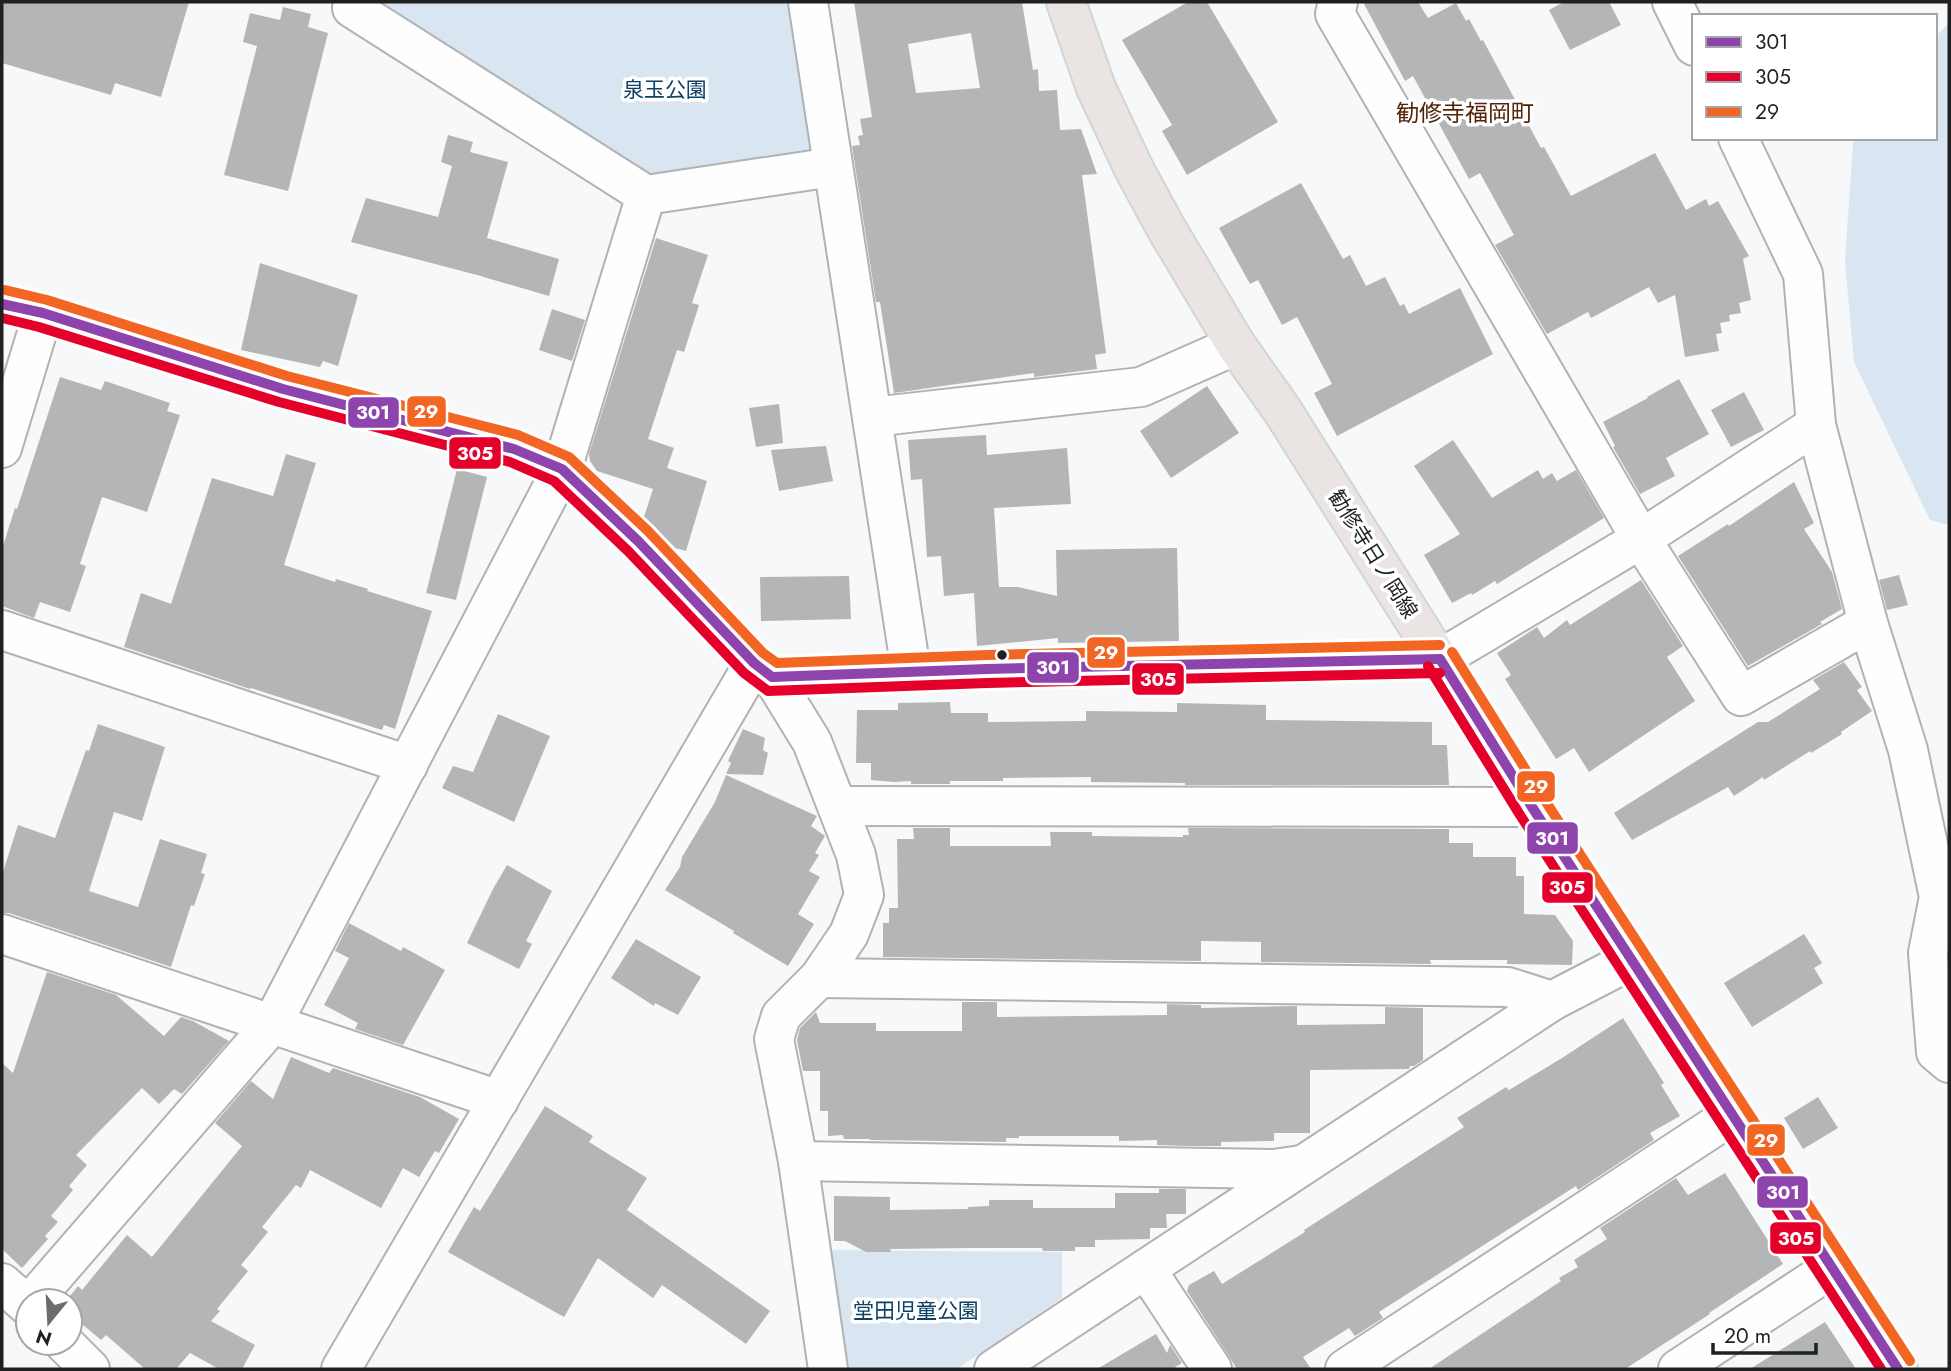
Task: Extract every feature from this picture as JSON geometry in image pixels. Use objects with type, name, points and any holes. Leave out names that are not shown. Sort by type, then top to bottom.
[{"type":"main road","name":"勧修寺日ノ岡線","points":[[1066,2],[1097,88],[1133,169],[1236,345],[1282,410],[1532,807],[1898,1369]]},
{"type":"street","points":[[354,2],[352,8],[646,195],[833,167]]},
{"type":"street","points":[[808,2],[911,671]]},
{"type":"street","points":[[1338,2],[1335,14],[1642,539],[1741,696],[1868,623]]},
{"type":"street","points":[[1672,2],[1692,42]]},
{"type":"street","points":[[1739,140],[1803,274],[1816,425],[1868,623],[1908,750],[1939,897],[1928,953],[1936,1052],[1949,1063]]},
{"type":"street","points":[[44,1287],[272,1024],[562,469],[646,195]]},
{"type":"street","points":[[2,304],[43,313],[283,389],[514,449],[562,469],[638,541],[763,670],[812,742],[856,855],[864,895],[849,934],[819,978],[781,1016],[774,1039],[798,1161],[828,1369]]},
{"type":"street","points":[[2,448],[43,313]]},
{"type":"street","points":[[872,417],[1142,387],[1236,345]]},
{"type":"street","points":[[763,670],[911,671],[1440,659],[1642,539],[1816,425]]},
{"type":"street","points":[[2,631],[408,765]]},
{"type":"street","points":[[341,1369],[499,1100],[763,670]]},
{"type":"street","points":[[838,806],[1532,807]]},
{"type":"street","points":[[2,934],[499,1100]]},
{"type":"street","points":[[994,1369],[1552,1001],[1631,960]]},
{"type":"street","points":[[819,978],[1508,987],[1552,1001]]},
{"type":"street","points":[[1345,1369],[1732,1115]]},
{"type":"street","points":[[798,1161],[1273,1169],[1303,1165]]},
{"type":"street","points":[[1678,1369],[1832,1268]]},
{"type":"street","points":[[1146,1269],[1212,1369]]},
{"type":"green space","name":"泉玉公園","points":[[378,2],[796,2],[817,141],[803,156],[663,180],[635,175],[384,15]]},
{"type":"green space","points":[[1949,23],[1949,525],[1930,520],[1854,362],[1845,261],[1853,143],[1855,140],[1937,140],[1937,35]]},
{"type":"green space","name":"堂田児童公園","points":[[827,1250],[1062,1252],[1062,1298],[957,1369],[846,1369]]},
{"type":"building","points":[[2,2],[189,2],[161,97],[115,83],[111,95],[2,63]]},
{"type":"building","points":[[854,2],[1022,2],[1033,70],[1038,69],[1039,91],[1057,90],[1060,130],[1081,129],[1097,174],[1082,175],[1106,353],[1095,355],[1097,369],[1034,377],[1034,373],[894,393],[880,302],[876,302],[852,146],[860,145],[858,136],[863,135],[860,119],[872,117]],"holes":[[[971,33],[980,88],[916,93],[908,44]]]},
{"type":"building","points":[[1188,2],[1207,2],[1278,122],[1187,175],[1162,131],[1172,125],[1122,40]]},
{"type":"building","points":[[1363,2],[1418,2],[1428,18],[1456,3],[1466,21],[1469,19],[1481,41],[1483,40],[1541,148],[1544,147],[1571,196],[1655,153],[1686,210],[1706,199],[1709,206],[1718,201],[1749,256],[1743,259],[1751,300],[1739,303],[1741,313],[1729,315],[1730,321],[1720,323],[1722,333],[1716,334],[1719,351],[1685,357],[1675,295],[1658,303],[1649,287],[1591,318],[1588,312],[1547,334],[1495,245],[1514,235],[1480,173],[1469,179],[1413,76],[1405,81]]},
{"type":"building","points":[[1564,2],[1609,2],[1621,25],[1570,50],[1549,10]]},
{"type":"building","points":[[283,7],[311,14],[308,27],[328,33],[288,191],[224,175],[257,46],[243,42],[250,13],[280,20]]},
{"type":"building","points":[[448,135],[473,142],[470,152],[508,162],[487,238],[559,259],[549,296],[351,242],[366,198],[438,217],[452,166],[441,162]]},
{"type":"building","points":[[1301,183],[1343,259],[1350,255],[1366,286],[1385,277],[1400,306],[1404,304],[1409,314],[1460,288],[1493,354],[1337,436],[1314,393],[1332,384],[1297,317],[1282,325],[1258,280],[1250,284],[1219,228]]},
{"type":"building","points":[[656,238],[708,255],[692,303],[699,305],[684,352],[677,350],[648,439],[674,448],[667,468],[707,481],[686,551],[675,548],[644,517],[653,489],[597,471],[589,454]]},
{"type":"building","points":[[260,263],[358,295],[338,366],[323,361],[320,367],[241,350]]},
{"type":"building","points":[[552,309],[585,320],[572,361],[539,350]]},
{"type":"building","points":[[60,377],[101,390],[105,381],[170,403],[167,411],[180,415],[147,512],[102,497],[80,564],[86,566],[70,612],[40,602],[34,618],[2,606],[2,549]]},
{"type":"building","points":[[1679,379],[1709,434],[1666,458],[1675,476],[1640,494],[1613,447],[1615,446],[1603,422]]},
{"type":"building","points":[[1207,386],[1239,433],[1171,478],[1140,431]]},
{"type":"building","points":[[1744,392],[1764,430],[1731,447],[1711,410]]},
{"type":"building","points":[[779,404],[783,443],[756,447],[749,408]]},
{"type":"building","points":[[986,435],[987,455],[1067,448],[1071,504],[994,508],[999,587],[1018,587],[1057,596],[1056,550],[1177,548],[1179,641],[1058,643],[1058,638],[977,646],[974,593],[944,596],[941,556],[927,557],[922,479],[911,480],[908,440]]},
{"type":"building","points":[[1453,440],[1492,498],[1538,470],[1543,479],[1552,473],[1557,481],[1576,470],[1604,518],[1497,584],[1495,581],[1452,603],[1424,555],[1460,534],[1414,466]]},
{"type":"building","points":[[826,446],[833,481],[779,491],[771,450]]},
{"type":"building","points":[[286,454],[316,463],[284,565],[432,611],[395,729],[384,725],[382,730],[124,647],[141,593],[171,604],[212,478],[273,496]]},
{"type":"building","points":[[457,469],[487,477],[456,600],[426,593]]},
{"type":"building","points":[[1794,482],[1814,523],[1804,529],[1832,572],[1842,609],[1820,622],[1822,624],[1748,666],[1678,556],[1728,524],[1729,526]]},
{"type":"building","points":[[1899,575],[1908,605],[1887,610],[1879,580]]},
{"type":"building","points":[[849,576],[851,619],[761,621],[760,577]]},
{"type":"building","points":[[1641,580],[1683,646],[1667,657],[1695,701],[1589,772],[1574,748],[1556,759],[1505,679],[1511,675],[1497,653],[1537,627],[1544,638],[1567,620],[1570,625]]},
{"type":"building","points":[[1844,662],[1862,687],[1857,690],[1872,711],[1841,732],[1842,734],[1764,780],[1763,777],[1734,796],[1728,787],[1632,840],[1614,813],[1758,722],[1768,722],[1820,689],[1813,680]]},
{"type":"building","points":[[950,702],[951,713],[988,713],[988,722],[1086,721],[1086,711],[1177,712],[1177,703],[1266,705],[1266,720],[1432,722],[1432,745],[1447,745],[1449,785],[1185,785],[1091,782],[1091,777],[1003,778],[1003,781],[911,784],[911,781],[871,780],[871,763],[856,763],[857,710],[898,710],[898,703]]},
{"type":"building","points":[[498,714],[550,736],[514,822],[442,788],[453,766],[473,772]]},
{"type":"building","points":[[98,724],[165,747],[142,821],[114,812],[89,891],[138,907],[160,839],[207,854],[201,873],[205,874],[194,906],[191,905],[171,967],[9,913],[2,913],[2,875],[18,825],[55,838]]},
{"type":"building","points":[[743,729],[765,738],[763,750],[768,753],[763,775],[726,774],[731,763],[728,761]]},
{"type":"building","points":[[726,775],[817,816],[811,826],[825,836],[815,853],[819,855],[809,871],[820,877],[798,914],[814,924],[788,966],[665,890],[715,802]]},
{"type":"building","points":[[913,828],[950,828],[950,846],[1051,846],[1050,832],[1092,832],[1092,836],[1183,837],[1189,835],[1188,828],[1449,829],[1449,843],[1473,843],[1473,857],[1516,857],[1516,876],[1524,876],[1524,914],[1555,915],[1573,941],[1572,965],[1507,964],[1507,960],[1430,960],[1431,964],[1261,962],[1261,942],[1201,941],[1201,961],[883,957],[883,923],[889,923],[889,908],[898,908],[897,839],[914,839]]},
{"type":"building","points":[[507,865],[552,891],[526,941],[532,944],[519,969],[467,943]]},
{"type":"building","points":[[349,923],[401,951],[403,947],[445,970],[403,1045],[355,1029],[358,1023],[324,1005],[349,958],[335,951]]},
{"type":"building","points":[[1804,934],[1822,963],[1814,968],[1823,983],[1752,1027],[1724,983]]},
{"type":"building","points":[[636,939],[701,977],[678,1015],[655,1003],[654,1006],[611,978]]},
{"type":"building","points":[[47,972],[116,995],[164,1036],[181,1017],[229,1041],[182,1094],[174,1089],[159,1104],[142,1088],[76,1155],[87,1165],[69,1186],[73,1190],[51,1216],[58,1222],[45,1236],[48,1239],[22,1268],[2,1249],[2,1063],[13,1073]]},
{"type":"building","points":[[962,1002],[997,1002],[997,1017],[1167,1015],[1167,1004],[1201,1005],[1201,1008],[1297,1006],[1297,1025],[1385,1024],[1385,1007],[1423,1008],[1423,1060],[1409,1069],[1310,1070],[1310,1133],[1274,1133],[1274,1141],[1187,1146],[1157,1145],[1157,1140],[1119,1141],[1119,1136],[1019,1136],[1006,1138],[1006,1142],[870,1140],[844,1139],[843,1135],[828,1136],[828,1111],[820,1111],[820,1071],[803,1071],[797,1040],[800,1028],[816,1012],[820,1023],[876,1023],[876,1031],[962,1031]]},
{"type":"building","points":[[1623,1018],[1664,1083],[1661,1085],[1680,1116],[1650,1133],[1654,1140],[1578,1190],[1576,1186],[1379,1312],[1383,1318],[1355,1336],[1349,1328],[1303,1357],[1311,1369],[1237,1369],[1187,1291],[1189,1285],[1214,1271],[1222,1284],[1464,1127],[1457,1118],[1506,1087],[1509,1090]]},
{"type":"building","points":[[291,1057],[329,1073],[333,1068],[420,1097],[459,1119],[439,1153],[435,1151],[419,1177],[403,1168],[381,1208],[310,1170],[301,1188],[296,1185],[262,1227],[268,1232],[241,1265],[248,1271],[217,1309],[220,1311],[211,1321],[255,1345],[242,1369],[219,1369],[190,1353],[176,1369],[145,1369],[106,1335],[101,1340],[84,1326],[84,1288],[127,1235],[152,1257],[242,1146],[215,1123],[251,1081],[273,1099]]},
{"type":"building","points":[[1818,1097],[1838,1128],[1803,1149],[1784,1118]]},
{"type":"building","points":[[545,1106],[593,1136],[589,1142],[647,1178],[627,1210],[770,1311],[746,1344],[662,1285],[653,1298],[598,1258],[564,1317],[448,1252],[474,1207],[480,1211]]},
{"type":"building","points":[[1725,1173],[1783,1264],[1710,1314],[1625,1369],[1429,1369],[1578,1267],[1574,1260],[1607,1239],[1600,1228],[1676,1178],[1688,1195]]},
{"type":"building","points":[[1159,1189],[1186,1189],[1186,1214],[1166,1214],[1167,1228],[1150,1228],[1150,1239],[1095,1240],[1095,1247],[1075,1247],[1075,1251],[969,1248],[866,1252],[845,1241],[834,1241],[834,1196],[890,1197],[890,1210],[968,1209],[989,1206],[989,1200],[1033,1200],[1033,1208],[1115,1208],[1115,1193],[1159,1193]]},
{"type":"building","points":[[1825,1322],[1856,1369],[1750,1369]]},
{"type":"building","points":[[1156,1334],[1167,1353],[1170,1345],[1182,1363],[1175,1367],[1177,1369],[1097,1369]]},
{"type":"transit line","name":"29","points":[[5,290],[47,300],[287,376],[518,435],[569,457],[648,531],[763,653],[777,663],[987,655],[1440,645]]},
{"type":"transit line","name":"301","points":[[2,304],[43,313],[283,389],[514,449],[562,469],[638,541],[754,663],[772,677],[987,669],[1440,659]]},
{"type":"transit line","name":"305","points":[[2,318],[39,327],[279,402],[510,462],[554,481],[628,551],[744,673],[768,691],[987,683],[1440,673]]},
{"type":"transit line","name":"29","points":[[1452,652],[1544,799],[1910,1361]]},
{"type":"transit line","name":"301","points":[[1440,659],[1532,807],[1898,1369]]},
{"type":"transit line","name":"305","points":[[1428,666],[1520,815],[1881,1369]]},
{"type":"district","name":"勧修寺福岡町","points":[[1465,113]]}]
